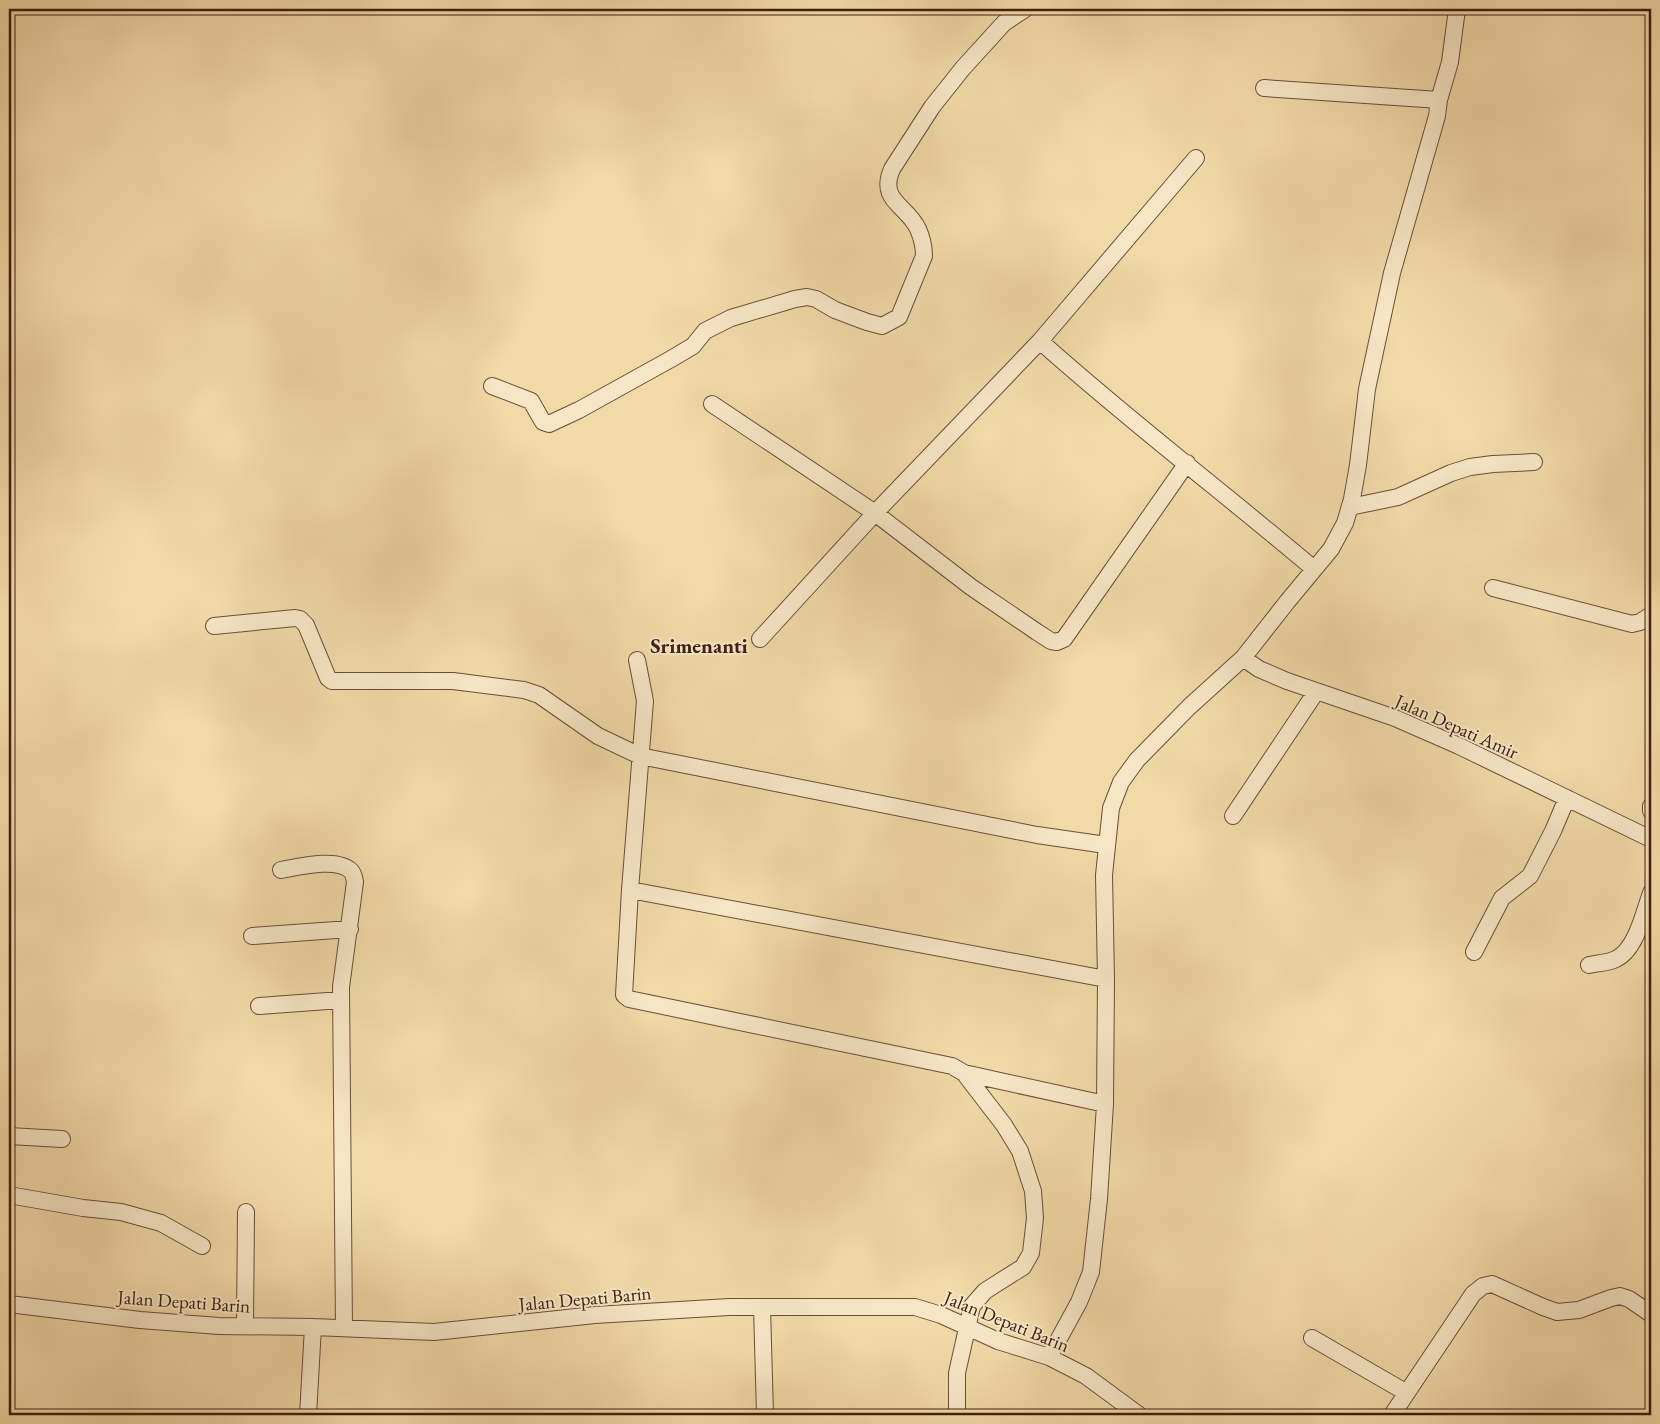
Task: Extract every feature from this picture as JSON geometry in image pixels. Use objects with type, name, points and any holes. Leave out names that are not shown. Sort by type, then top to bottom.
[{"type":"street","points":[[492,386],[531,401],[543,422],[549,424],[579,410],[693,346],[705,331],[731,318],[749,312],[808,297],[816,299],[835,310],[882,326],[899,317],[924,256],[924,246],[913,221],[892,197],[887,179],[932,107],[963,68],[1004,22],[1025,9]]},
{"type":"street","points":[[1049,1357],[1080,1302],[1091,1272],[1099,1199],[1105,1104],[1106,979],[1104,875],[1110,808],[1120,782],[1137,760],[1189,707],[1243,658],[1331,549],[1345,523],[1358,465],[1367,389],[1390,283],[1437,116],[1439,100],[1450,62],[1457,9]]},
{"type":"street","points":[[1264,88],[1439,100]]},
{"type":"street","points":[[760,639],[875,513],[1040,342],[1196,158]]},
{"type":"street","points":[[1040,342],[1077,375],[1314,569]]},
{"type":"street","points":[[712,404],[875,513],[971,587],[1037,632],[1057,642],[1064,639],[1187,464]]},
{"type":"street","points":[[1350,507],[1398,497],[1470,467],[1534,462]]},
{"type":"street","points":[[1493,588],[1632,624],[1651,616]]},
{"type":"street","points":[[214,626],[300,619],[306,625],[328,678],[332,681],[453,681],[524,690],[539,695],[598,736],[640,756],[1037,835],[1106,844]]},
{"type":"street","name":"Jalan Depati Amir","points":[[1243,658],[1258,669],[1316,692],[1395,718],[1458,746],[1651,839]]},
{"type":"street","points":[[637,660],[645,701],[623,993],[627,998],[952,1066],[964,1073],[1004,1125],[1020,1151],[1032,1191],[1036,1218],[1034,1238],[1028,1260],[1023,1267],[985,1291],[972,1306],[957,1373],[956,1415]]},
{"type":"street","points":[[1233,816],[1316,692]]},
{"type":"street","points":[[1474,952],[1502,898],[1530,876],[1567,798]]},
{"type":"street","points":[[1651,806],[1651,811]]},
{"type":"street","points":[[281,870],[319,864],[334,864],[349,869],[353,873],[355,882],[341,987],[344,1328]]},
{"type":"street","points":[[630,890],[1106,979]]},
{"type":"street","points":[[1589,965],[1616,959],[1629,948],[1651,893]]},
{"type":"street","points":[[252,936],[350,929]]},
{"type":"street","points":[[259,1006],[341,1000]]},
{"type":"street","points":[[964,1073],[1105,1104]]},
{"type":"street","points":[[9,1136],[62,1139]]},
{"type":"street","points":[[9,1195],[83,1208],[121,1212],[161,1224],[202,1246]]},
{"type":"street","points":[[245,1326],[246,1212]]},
{"type":"street","points":[[1392,1415],[1473,1294],[1483,1286],[1492,1284],[1557,1312],[1579,1310],[1620,1296],[1629,1299],[1651,1314]]},
{"type":"street","name":"Jalan Depati Barin","points":[[9,1304],[140,1320],[220,1326],[313,1327],[434,1332],[595,1316],[729,1307],[916,1307],[941,1315],[998,1341],[1049,1357],[1086,1376],[1139,1415]]},
{"type":"street","points":[[762,1307],[765,1415]]},
{"type":"street","points":[[308,1415],[313,1327]]},
{"type":"street","points":[[1312,1338],[1407,1393]]},
{"type":"district","name":"Srimenanti","points":[[699,646]]}]
